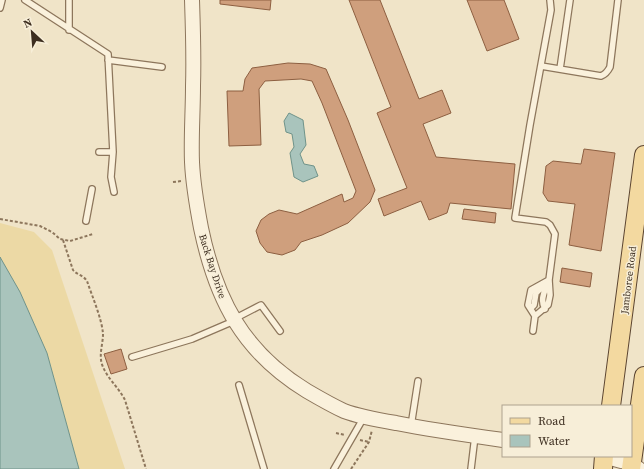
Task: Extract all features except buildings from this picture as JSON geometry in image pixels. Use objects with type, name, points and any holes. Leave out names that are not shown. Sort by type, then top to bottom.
[{"type":"main road","name":"Jamboree Road","points":[[611,405],[644,155]]},
{"type":"main road","points":[[634,467],[644,376]]},
{"type":"main road","points":[[603,469],[604,457]]},
{"type":"street","name":"Back Bay Drive","points":[[192,0],[192,162],[196,205],[205,245],[217,284],[234,320],[271,365],[292,382],[328,404],[364,417],[502,440]]},
{"type":"street","points":[[607,457],[634,467]]},
{"type":"lane","points":[[0,8],[2,0]]},
{"type":"lane","points":[[25,0],[108,54],[114,152],[111,177],[114,192]]},
{"type":"lane","points":[[69,0],[69,30]]},
{"type":"lane","points":[[535,316],[548,305],[550,295],[549,280],[555,234],[550,225],[546,222],[515,218],[551,10],[550,0]]},
{"type":"lane","points":[[560,69],[570,0]]},
{"type":"lane","points":[[541,66],[602,76],[609,71],[618,0]]},
{"type":"lane","points":[[108,60],[162,67]]},
{"type":"lane","points":[[99,152],[114,152]]},
{"type":"lane","points":[[86,221],[92,189]]},
{"type":"lane","points":[[533,331],[535,316],[531,308],[534,305],[536,293],[549,280]]},
{"type":"lane","points":[[132,356],[192,339],[234,320],[261,305],[280,331]]},
{"type":"lane","points":[[411,426],[418,380]]},
{"type":"lane","points":[[239,385],[264,469]]},
{"type":"lane","points":[[334,469],[364,417]]},
{"type":"lane","points":[[471,469],[475,436]]},
{"type":"path","points":[[0,219],[40,226],[63,240],[70,241],[93,234]]},
{"type":"path","points":[[63,240],[73,270],[83,276],[87,281],[103,334],[101,357],[103,366],[114,384],[120,390],[125,400],[146,469]]},
{"type":"path","points":[[351,469],[369,442]]},
{"type":"sand","points":[[0,223],[34,232],[52,250],[125,469],[79,469],[47,353],[20,292],[0,257]]},
{"type":"water","points":[[289,113],[303,120],[306,145],[300,154],[304,164],[314,166],[318,176],[303,182],[294,177],[290,153],[294,147],[292,134],[286,132],[284,121]]},
{"type":"water","points":[[0,257],[20,292],[47,353],[79,469],[0,469]]}]
